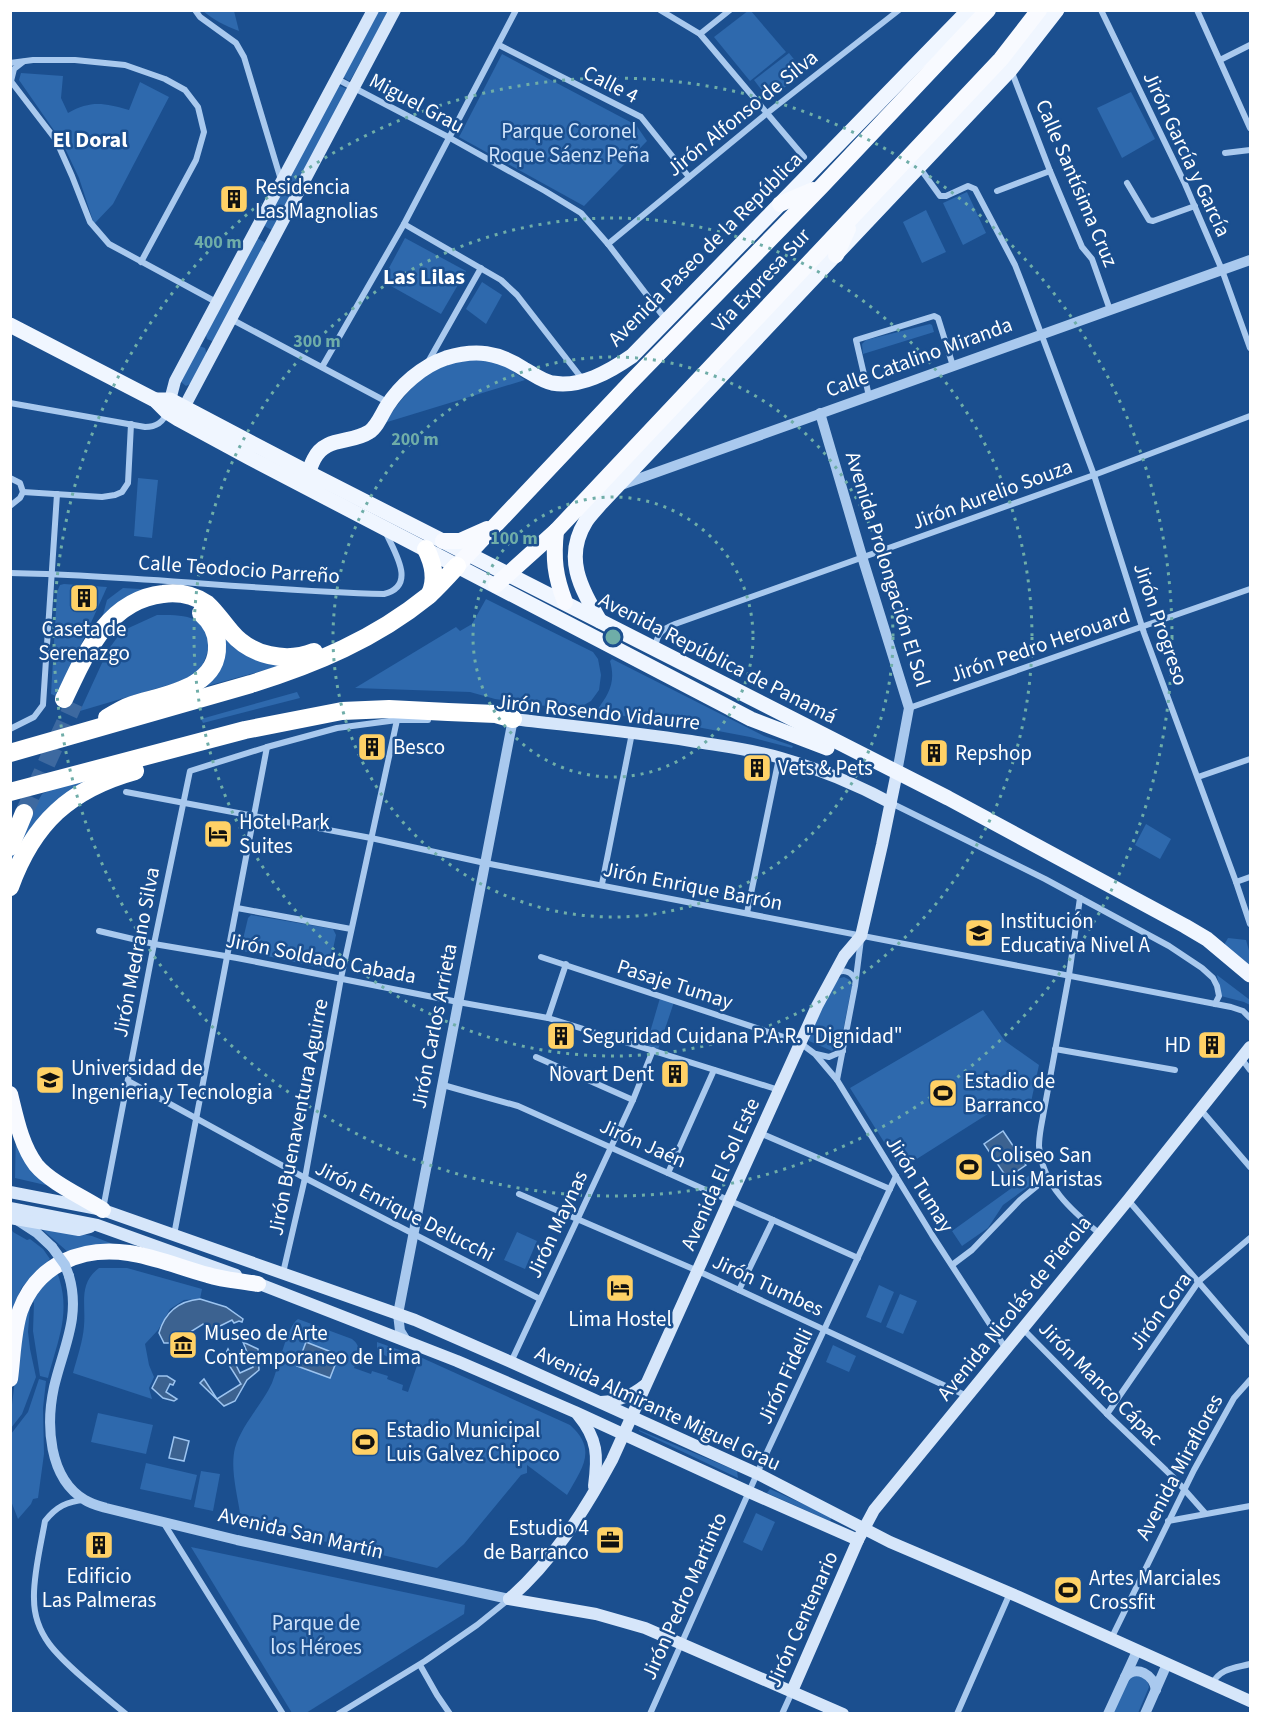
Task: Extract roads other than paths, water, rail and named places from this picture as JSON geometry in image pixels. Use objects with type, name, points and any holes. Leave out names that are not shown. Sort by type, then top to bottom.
[{"type":"highway","name":"Via Expresa Sur","points":[[463,560],[628,384],[822,186],[988,10]]},
{"type":"highway","name":"Via Expresa Sur","points":[[496,585],[556,531],[600,485],[1001,60],[1039,10]]},
{"type":"highway","points":[[780,204],[822,186]]},
{"type":"highway","points":[[836,255],[855,214]]},
{"type":"highway","points":[[443,541],[460,540],[496,524]]},
{"type":"highway","points":[[556,531],[555,566],[558,584],[565,602]]},
{"type":"highway","points":[[426,549],[434,572],[433,588],[430,594]]},
{"type":"highway","points":[[10,753],[290,672],[326,658],[360,642],[397,619],[430,594],[463,560]]},
{"type":"highway","points":[[89,731],[122,709],[194,684],[206,675],[214,663],[217,639],[210,622],[202,614],[194,608],[178,604],[152,606],[135,614],[107,641],[69,701],[87,651],[105,626],[123,610],[152,596],[178,594],[196,598],[211,608],[231,633],[244,644],[264,654],[285,658],[306,655],[397,619]]},
{"type":"highway","points":[[10,847],[15,807],[209,739],[342,711],[389,709],[436,711],[496,714],[513,719]]},
{"type":"highway","points":[[10,887],[24,854],[45,824],[71,800],[94,785],[119,775],[342,711]]},
{"type":"highway","points":[[10,1094],[19,1129],[37,1165],[100,1217]]},
{"type":"highway","points":[[10,1379],[20,1312],[29,1293],[44,1275],[68,1258],[105,1251],[130,1253],[211,1276],[258,1284]]},
{"type":"main road","points":[[171,408],[175,381],[374,10]]},
{"type":"main road","points":[[171,408],[215,349],[395,10]]},
{"type":"main road","name":"Avenida Paseo de la República","points":[[309,473],[316,454],[322,448],[369,432],[405,384],[425,368],[444,359],[482,352],[502,357],[542,380],[553,383],[584,381],[615,368],[632,356],[969,10]]},
{"type":"main road","points":[[600,621],[581,586],[576,569],[574,554],[577,540],[586,521],[1011,69],[1057,10]]},
{"type":"main road","points":[[256,231],[274,240]]},
{"type":"main road","name":"Avenida República de Panamá","points":[[10,325],[171,408],[309,473],[443,541],[463,560],[496,585],[751,719],[896,777]]},
{"type":"main road","points":[[198,339],[215,349]]},
{"type":"main road","name":"Avenida República de Panamá","points":[[171,408],[314,491],[384,528],[426,549],[509,574],[1178,922],[1207,939],[1251,975]]},
{"type":"main road","points":[[309,473],[314,491]]},
{"type":"main road","name":"Jirón Rosendo Vidaurre","points":[[513,719],[632,732],[736,748],[823,772],[891,803]]},
{"type":"main road","name":"Avenida El Sol Este","points":[[509,1599],[530,1579],[552,1552],[593,1494],[624,1434],[832,975],[861,936],[896,777]]},
{"type":"main road","name":"Avenida Nicolás de Pierola","points":[[858,1540],[879,1504],[1246,1058],[1251,1047]]},
{"type":"main road","name":"Avenida Almirante Miguel Grau","points":[[10,1192],[31,1195],[100,1217],[174,1235],[398,1314],[511,1362],[758,1474],[890,1542],[1251,1701]]},
{"type":"main road","name":"Avenida Almirante Miguel Grau","points":[[12,1214],[32,1221],[100,1217],[258,1284],[405,1339],[575,1412],[858,1540]]},
{"type":"main road","points":[[551,1402],[561,1400],[564,1393],[553,1381]]},
{"type":"main road","points":[[599,1402],[624,1399],[646,1384]]},
{"type":"main road","points":[[575,1412],[589,1430],[595,1445],[597,1468],[593,1494]]},
{"type":"main road","name":"Jirón Centenario","points":[[792,1691],[858,1540]]},
{"type":"main road","points":[[509,1599],[619,1619],[682,1643],[843,1713]]},
{"type":"street","points":[[195,10],[200,17],[236,43],[244,57],[281,183]]},
{"type":"street","points":[[322,367],[404,224],[516,10]]},
{"type":"street","points":[[660,10],[700,34],[804,157]]},
{"type":"street","points":[[700,34],[730,10]]},
{"type":"street","name":"Jirón Alfonso de Silva","points":[[608,244],[766,114],[899,10]]},
{"type":"street","name":"Jirón García y García","points":[[1101,10],[1195,206],[1251,348]]},
{"type":"street","points":[[1197,10],[1251,128]]},
{"type":"street","name":"Calle 4","points":[[499,45],[641,117],[689,177]]},
{"type":"street","points":[[1220,60],[1251,45]]},
{"type":"street","points":[[10,63],[75,60],[125,65],[165,79],[185,90],[198,107],[204,132],[196,160],[141,262]]},
{"type":"street","points":[[25,61],[14,69],[11,81],[56,140],[90,222],[109,244],[218,303]]},
{"type":"street","name":"Calle Santísima Cruz","points":[[1011,69],[1082,247],[1092,259],[1110,310]]},
{"type":"street","name":"Miguel Grau","points":[[337,79],[450,138],[581,213],[608,244],[666,321]]},
{"type":"street","points":[[1225,153],[1251,150]]},
{"type":"street","name":"Jirón Progreso","points":[[922,171],[940,196],[946,196],[968,186],[975,189],[1015,265],[1094,475],[1142,627],[1251,924]]},
{"type":"street","points":[[997,191],[1050,171]]},
{"type":"street","points":[[1127,183],[1149,219],[1153,221],[1195,206]]},
{"type":"street","points":[[404,224],[501,280],[517,295],[584,381]]},
{"type":"street","name":"Calle Catalino Miranda","points":[[600,485],[617,486],[1251,260]]},
{"type":"street","points":[[425,368],[481,268]]},
{"type":"street","points":[[869,396],[856,340],[934,316],[938,318],[953,366]]},
{"type":"street","points":[[231,318],[389,403]]},
{"type":"street","points":[[10,403],[145,427],[156,425],[164,419],[171,408]]},
{"type":"street","name":"Avenida Prolongación El Sol","points":[[820,413],[909,708],[896,777]]},
{"type":"street","name":"Jirón Aurelio Souza","points":[[655,649],[657,638],[663,628],[1094,475],[1251,416]]},
{"type":"street","points":[[23,492],[102,497],[122,492],[128,483],[131,424]]},
{"type":"street","points":[[10,478],[20,483],[23,492],[20,498],[10,506]]},
{"type":"street","points":[[10,729],[34,717],[43,705],[57,494]]},
{"type":"street","name":"Calle Teodocio Parreño","points":[[10,573],[384,594],[393,592],[400,586],[402,576],[397,557],[384,528]]},
{"type":"street","name":"Jirón Pedro Herouard","points":[[909,708],[1251,589]]},
{"type":"street","name":"Jirón Rosendo Vidaurre","points":[[443,720],[513,719]]},
{"type":"street","name":"Jirón Carlos Arrieta","points":[[405,1339],[400,1331],[398,1314],[513,719]]},
{"type":"street","points":[[174,1235],[267,747],[337,728],[398,720],[432,720]]},
{"type":"street","name":"Jirón Buenaventura Aguirre","points":[[283,1273],[305,1178],[351,929],[398,720]]},
{"type":"street","points":[[602,885],[632,732]]},
{"type":"street","name":"Jirón Medrano Silva","points":[[100,1217],[190,771],[267,747]]},
{"type":"street","points":[[747,913],[779,758]]},
{"type":"street","points":[[1198,777],[1251,759]]},
{"type":"street","name":"Jirón Enrique Barrón","points":[[126,792],[1215,1004],[1243,1011],[1251,1018]]},
{"type":"street","points":[[891,803],[1080,898],[1169,946],[1209,974],[1217,986],[1219,996],[1215,1004]]},
{"type":"street","points":[[1236,882],[1251,877]]},
{"type":"street","points":[[1080,898],[1039,1146],[1048,1177],[1063,1200],[1100,1234]]},
{"type":"street","points":[[237,908],[351,929]]},
{"type":"street","name":"Jirón Soldado Cabada","points":[[99,931],[154,944],[228,956],[548,1018],[778,1090]]},
{"type":"street","name":"Avenida El Sol Este","points":[[837,1080],[861,936]]},
{"type":"street","name":"Pasaje Tumay","points":[[541,957],[800,1042]]},
{"type":"street","points":[[548,1018],[566,964]]},
{"type":"street","points":[[832,975],[846,971],[855,979]]},
{"type":"street","name":"Jirón Tumay","points":[[800,1042],[815,1054],[837,1080],[1006,1349]]},
{"type":"street","points":[[1055,1049],[1175,1070]]},
{"type":"street","name":"Jirón Maynas","points":[[511,1362],[633,1100],[653,1050]]},
{"type":"street","points":[[815,1054],[830,1057],[843,1051]]},
{"type":"street","points":[[536,1057],[633,1100]]},
{"type":"street","points":[[1246,1058],[1251,1070]]},
{"type":"street","points":[[668,1173],[714,1070]]},
{"type":"street","name":"Jirón Enrique Delucchi","points":[[128,1081],[305,1178],[540,1299]]},
{"type":"street","name":"Jirón Jaén","points":[[442,1084],[518,1106],[858,1258]]},
{"type":"street","points":[[1201,1110],[1251,1167]]},
{"type":"street","points":[[760,1133],[890,1189]]},
{"type":"street","name":"Jirón Fidelli","points":[[749,1492],[896,1176]]},
{"type":"street","points":[[952,1265],[972,1250],[1020,1200],[1048,1177]]},
{"type":"street","name":"Jirón Tumbes","points":[[519,1194],[698,1271],[967,1397]]},
{"type":"street","points":[[1128,1200],[1251,1342]]},
{"type":"street","points":[[12,1214],[32,1221]]},
{"type":"street","points":[[739,1290],[773,1220]]},
{"type":"street","name":"Avenida San Martín","points":[[32,1221],[59,1256],[69,1276],[73,1300],[72,1324],[51,1402],[50,1420],[54,1457],[65,1480],[85,1500],[106,1508],[163,1522],[509,1599]]},
{"type":"street","name":"Jirón Cora","points":[[1107,1414],[1199,1281],[1251,1238]]},
{"type":"street","name":"Jirón Manco Cápac","points":[[1023,1329],[1184,1489],[1205,1513]]},
{"type":"street","name":"Avenida Miraflores","points":[[1111,1639],[1184,1489],[1234,1398],[1251,1380]]},
{"type":"street","name":"Jirón Pedro Martinto","points":[[650,1713],[749,1492]]},
{"type":"street","points":[[85,1500],[75,1501],[58,1508],[45,1521],[34,1598],[35,1614],[39,1629],[60,1658],[126,1713]]},
{"type":"street","points":[[1168,1521],[1251,1506]]},
{"type":"street","points":[[163,1522],[282,1713]]},
{"type":"street","points":[[957,1713],[1010,1593]]},
{"type":"street","points":[[338,1713],[420,1665],[477,1625],[509,1599]]},
{"type":"street","points":[[1108,1713],[1137,1651]]},
{"type":"street","points":[[1145,1713],[1167,1664]]},
{"type":"street","points":[[1212,1684],[1216,1676],[1223,1671],[1251,1664]]},
{"type":"street","points":[[420,1665],[450,1713]]},
{"type":"street","points":[[1125,1677],[1133,1670],[1144,1673],[1153,1679],[1156,1690]]},
{"type":"street","name":"Jirón Centenario","points":[[782,1713],[792,1691]]},
{"type":"tunnel","points":[[24,813],[74,703]]},
{"type":"place","name":"Residencia Las Magnolias","points":[[234,199]]},
{"type":"place","name":"Caseta de Serenazgo","points":[[84,598]]},
{"type":"place","name":"Besco","points":[[372,747]]},
{"type":"place","name":"Repshop","points":[[934,753]]},
{"type":"place","name":"Vets & Pets","points":[[757,768]]},
{"type":"place","name":"Hotel Park Suites","points":[[218,834]]},
{"type":"place","name":"Institución Educativa Nivel A","points":[[979,933]]},
{"type":"place","name":"Seguridad Cuidana P.A.R. \"Dignidad\"","points":[[561,1036]]},
{"type":"place","name":"HD","points":[[1212,1045]]},
{"type":"place","name":"Novart Dent","points":[[675,1074]]},
{"type":"place","name":"Universidad de Ingenieria y Tecnologia","points":[[50,1080]]},
{"type":"place","name":"Estadio de Barranco","points":[[943,1093]]},
{"type":"place","name":"Coliseo San Luis Maristas","points":[[969,1167]]},
{"type":"place","name":"Lima Hostel","points":[[620,1288]]},
{"type":"place","name":"Museo de Arte Contemporaneo de Lima","points":[[183,1345]]},
{"type":"place","name":"Estadio Municipal Luis Galvez Chipoco","points":[[365,1442]]},
{"type":"place","name":"Estudio 4 de Barranco","points":[[610,1540]]},
{"type":"place","name":"Edificio Las Palmeras","points":[[99,1545]]},
{"type":"place","name":"Artes Marciales Crossfit","points":[[1068,1590]]},
{"type":"district","name":"El Doral","points":[[90,140]]},
{"type":"district","name":"Las Lilas","points":[[424,277]]},
{"type":"park label","name":"Parque Coronel Roque Sáenz Peña","points":[[569,143]]},
{"type":"park label","name":"Parque de los Héroes","points":[[316,1635]]}]
